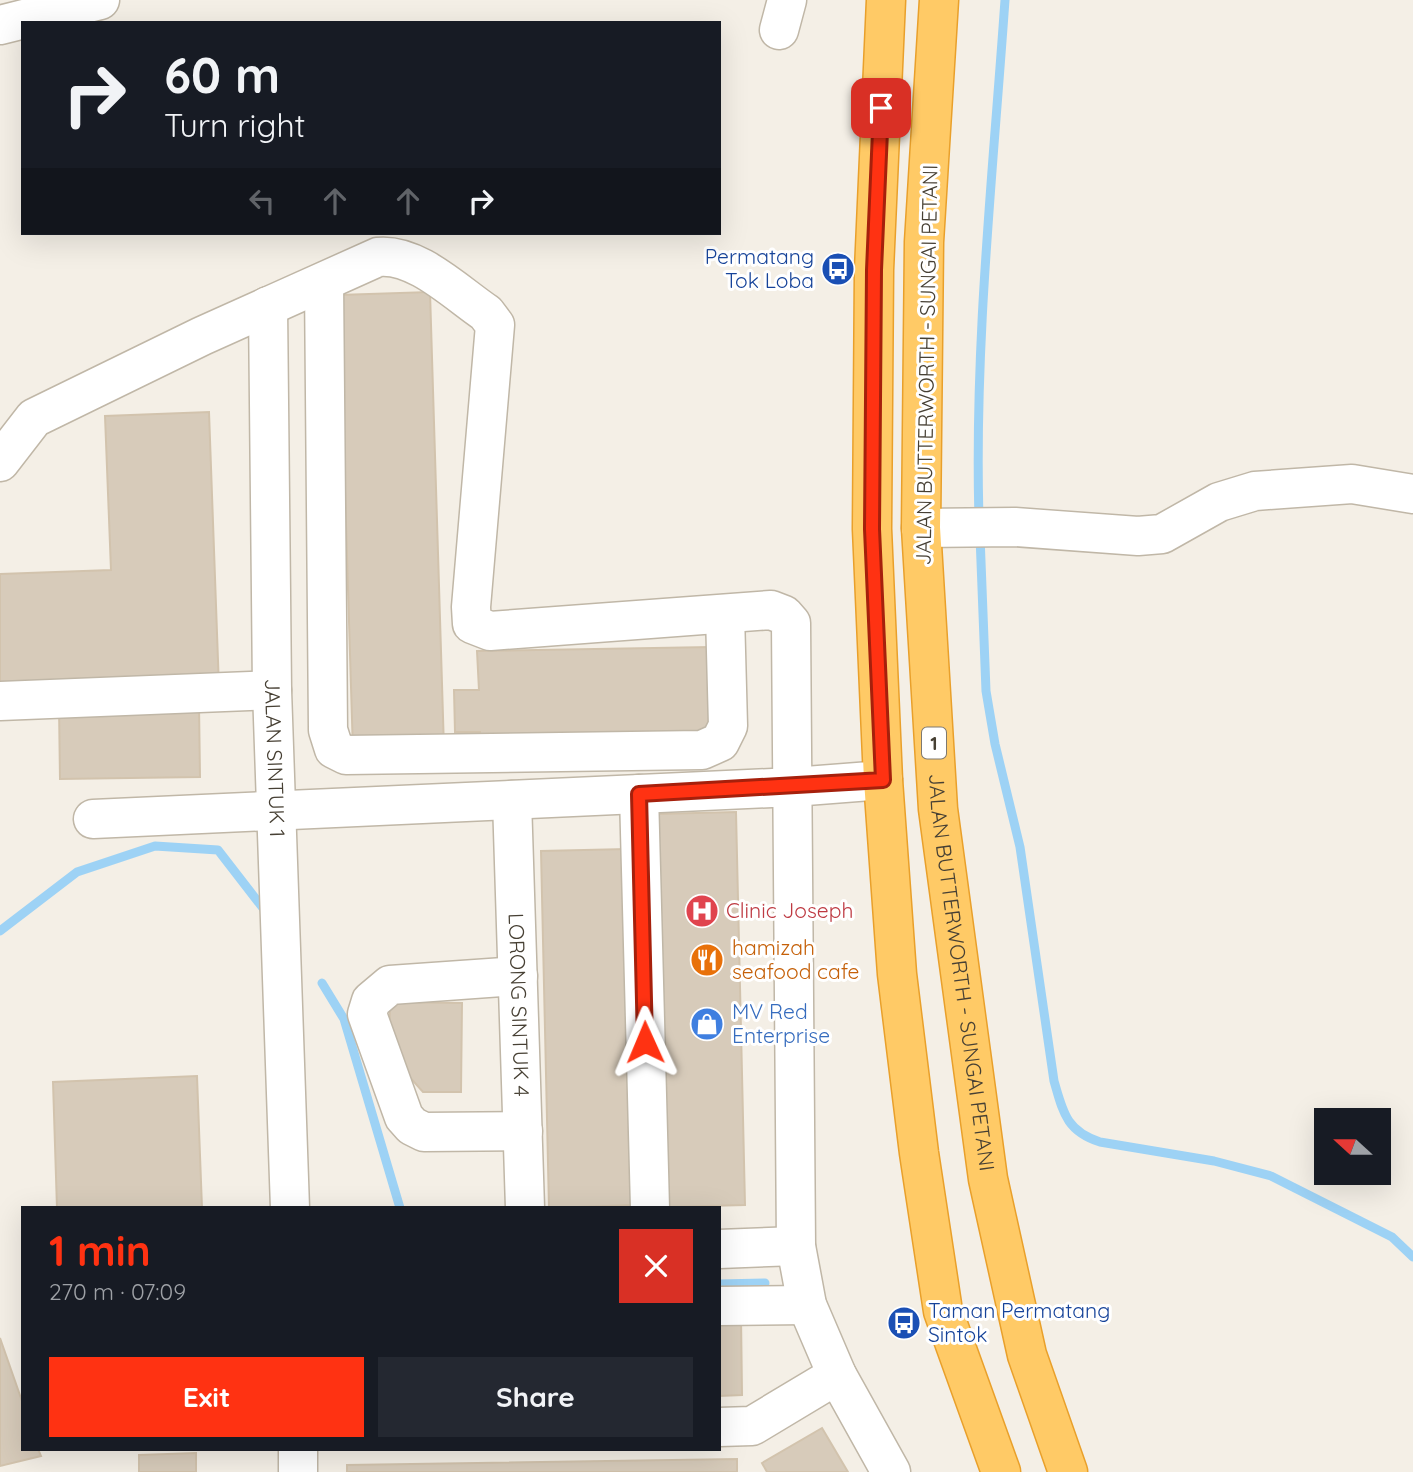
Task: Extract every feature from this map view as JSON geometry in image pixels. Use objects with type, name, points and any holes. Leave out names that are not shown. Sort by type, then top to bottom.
[{"type":"highway","points":[[886,0],[874,270],[872,515],[883,780],[897,974],[919,1153],[943,1311],[1001,1472]]},
{"type":"highway","name":"JALAN BUTTERWORTH - SUNGAI PETANI","points":[[939,0],[924,242],[936,527],[938,809],[988,1179],[1027,1354],[1068,1472]]},
{"type":"street","points":[[0,25],[100,0]]},
{"type":"street","points":[[0,462],[34,418],[268,306],[378,257],[391,256],[408,260],[486,313],[495,325],[471,607],[472,624],[490,631],[771,610],[784,615],[792,623],[796,1246],[807,1305],[837,1375],[891,1472]]},
{"type":"street","points":[[324,282],[328,730],[334,749],[346,755],[702,750],[720,742],[727,726],[726,614]]},
{"type":"street","name":"JALAN SINTUK 1","points":[[268,306],[272,690],[290,1206]]},
{"type":"street","points":[[936,527],[1138,536],[1162,534],[1219,502],[1255,491],[1352,484],[1413,494]]},
{"type":"street","points":[[4,702],[272,690]]},
{"type":"street","points":[[93,819],[793,787],[883,780]]},
{"type":"street","points":[[639,794],[650,1206]]},
{"type":"street","name":"LORONG SINTUK 4","points":[[512,800],[525,1206]]},
{"type":"street","points":[[518,976],[390,985],[371,1001],[367,1014],[404,1117],[412,1126],[424,1132],[523,1131]]},
{"type":"street","points":[[721,1249],[796,1246]]},
{"type":"street","points":[[721,1306],[807,1305]]},
{"type":"street","points":[[721,1427],[752,1426],[837,1375]]},
{"type":"street","points":[[298,1451],[298,1472]]},
{"type":"building","points":[[430,292],[444,749],[353,752],[339,295]]},
{"type":"building","points":[[209,412],[219,688],[0,696],[0,574],[111,570],[105,416]]},
{"type":"building","points":[[711,647],[712,739],[481,747],[480,732],[455,732],[454,690],[479,690],[477,651]]},
{"type":"building","points":[[199,705],[200,777],[60,779],[59,706]]},
{"type":"building","points":[[736,812],[745,1205],[665,1206],[656,814]]},
{"type":"building","points":[[627,849],[635,1205],[549,1206],[541,851]]},
{"type":"building","points":[[390,1002],[462,1003],[461,1092],[423,1092],[389,1054]]},
{"type":"building","points":[[197,1076],[202,1206],[57,1206],[53,1082]]},
{"type":"building","points":[[741,1316],[742,1395],[721,1396],[721,1317]]},
{"type":"building","points":[[0,1338],[21,1398],[21,1451],[39,1451],[41,1456],[0,1466]]},
{"type":"building","points":[[822,1428],[848,1472],[767,1472],[762,1463]]},
{"type":"building","points":[[196,1453],[196,1472],[139,1472],[139,1455]]},
{"type":"building","points":[[737,1459],[737,1472],[347,1472],[347,1465]]},
{"type":"waterway","points":[[979,519],[982,324],[1005,0]]},
{"type":"waterway","points":[[980,536],[986,691],[995,744],[1020,847],[1054,1081],[1068,1119],[1080,1132],[1100,1142],[1214,1161],[1271,1176],[1392,1237],[1413,1257]]},
{"type":"waterway","points":[[0,931],[77,872],[155,846],[218,850],[266,912]]},
{"type":"waterway","points":[[322,983],[344,1019],[399,1206]]},
{"type":"waterway","points":[[721,1284],[765,1283]]},
{"type":"place","name":"Permatang Tok Loba","points":[[838,269]]},
{"type":"place","name":"Clinic Joseph","points":[[702,911]]},
{"type":"place","name":"hamizah seafood cafe","points":[[707,960]]},
{"type":"place","name":"MV Red Enterprise","points":[[707,1024]]},
{"type":"place","name":"Taman Permatang Sintok","points":[[904,1323]]},
{"type":"route","points":[[645,1042],[639,794],[883,780],[872,529],[874,270],[881,108]]}]
